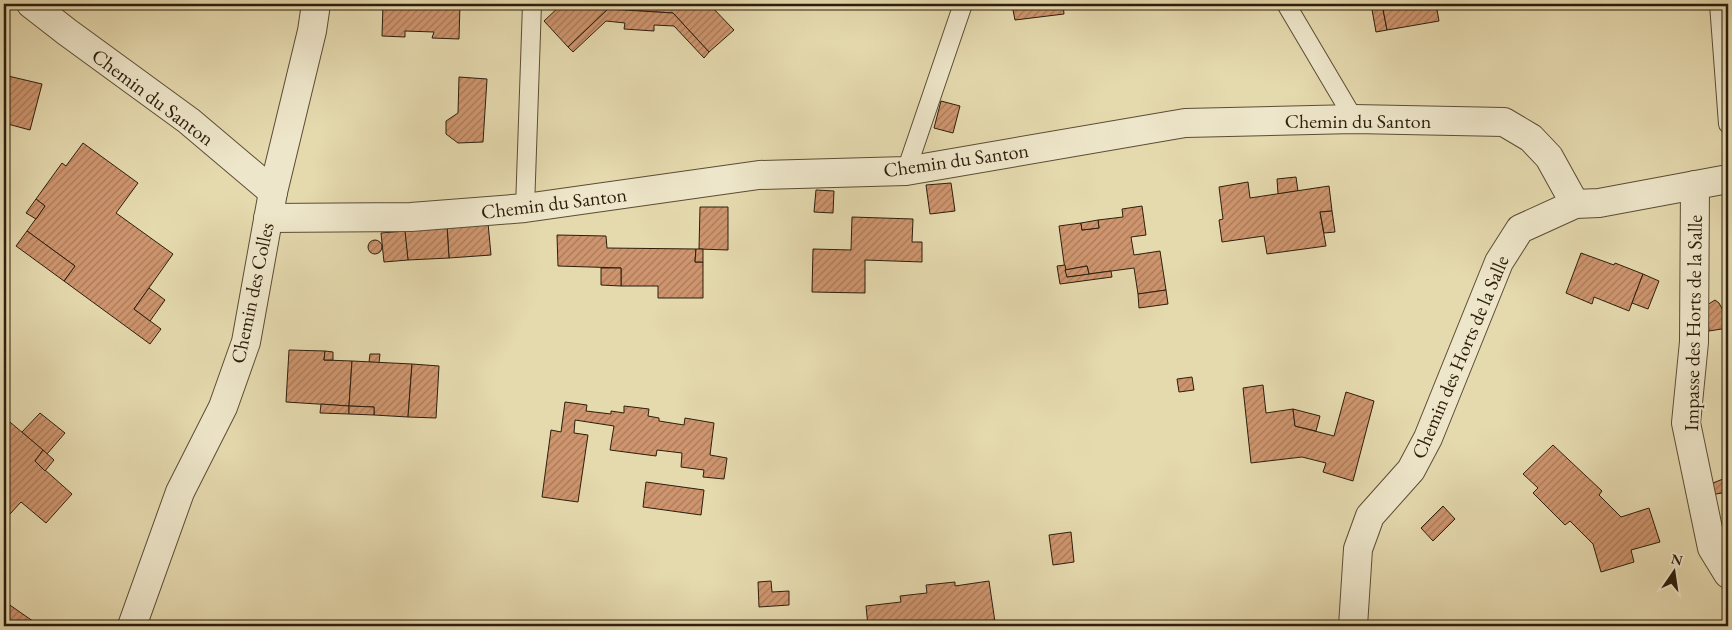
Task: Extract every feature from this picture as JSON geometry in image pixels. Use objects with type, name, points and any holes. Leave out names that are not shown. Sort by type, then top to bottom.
[{"type":"street","name":"Chemin du Santon","points":[[31,4],[189,121],[271,205],[411,218],[525,208],[759,175],[906,171],[1185,123],[1354,119],[1504,122],[1531,138],[1549,157],[1575,204]]},
{"type":"street","name":"Chemin des Colles","points":[[132,626],[180,492],[223,407],[246,342],[271,205],[312,31],[316,4]]},
{"type":"street","name":"Chemin des Horts de la Salle","points":[[1354,626],[1358,549],[1370,516],[1411,470],[1428,438],[1499,262],[1520,229],[1575,204],[1599,203],[1728,179]]},
{"type":"street","name":"Impasse des Horts de la Salle","points":[[1695,185],[1694,342],[1686,423],[1712,548],[1728,574]]},
{"type":"lane","points":[[525,208],[532,4]]},
{"type":"lane","points":[[906,171],[963,4]]},
{"type":"lane","points":[[1286,4],[1354,119]]},
{"type":"lane","points":[[1719,4],[1728,124]]},
{"type":"building","points":[[383,4],[460,4],[459,39],[432,38],[434,32],[405,31],[405,37],[382,36]]},
{"type":"building","points":[[562,4],[709,4],[734,30],[709,52],[673,13],[608,9],[568,47],[544,21]]},
{"type":"building","points":[[1063,4],[1064,14],[1015,20],[1012,5]]},
{"type":"building","points":[[1371,4],[1382,4],[1387,30],[1376,32]]},
{"type":"building","points":[[1382,4],[1436,4],[1439,21],[1387,30]]},
{"type":"building","points":[[608,9],[673,13],[709,52],[704,58],[674,26],[654,25],[654,31],[624,29],[625,23],[606,21],[573,52],[568,47]]},
{"type":"building","points":[[4,75],[42,84],[30,130],[4,123]]},
{"type":"building","points":[[459,77],[487,79],[483,142],[458,143],[446,134],[446,121],[458,113]]},
{"type":"building","points":[[941,101],[960,106],[953,133],[934,128]]},
{"type":"building","points":[[83,143],[138,183],[116,213],[173,254],[134,309],[161,329],[150,344],[64,281],[75,266],[27,231],[45,206],[36,199],[62,163],[66,166]]},
{"type":"building","points":[[1296,177],[1298,191],[1278,194],[1277,179]]},
{"type":"building","points":[[1248,182],[1250,198],[1329,186],[1332,211],[1320,212],[1326,246],[1267,254],[1264,236],[1222,242],[1219,220],[1223,219],[1219,187]]},
{"type":"building","points":[[951,183],[955,211],[930,214],[926,185]]},
{"type":"building","points":[[816,190],[834,191],[833,213],[814,212]]},
{"type":"building","points":[[36,199],[45,206],[36,219],[26,213]]},
{"type":"building","points":[[1142,206],[1146,235],[1131,237],[1134,255],[1160,251],[1166,290],[1138,294],[1134,268],[1089,274],[1087,266],[1065,270],[1059,226],[1081,223],[1082,230],[1099,228],[1098,220],[1123,217],[1122,209]]},
{"type":"building","points":[[700,207],[728,207],[728,250],[699,249]]},
{"type":"building","points":[[1332,211],[1335,232],[1324,233],[1320,212]]},
{"type":"building","points":[[852,217],[913,219],[912,242],[922,242],[922,262],[865,260],[865,293],[812,292],[813,249],[851,250]]},
{"type":"building","points":[[1098,220],[1099,228],[1082,230],[1081,223]]},
{"type":"building","points":[[488,223],[491,255],[449,258],[447,226]]},
{"type":"building","points":[[447,226],[449,258],[408,260],[404,228]]},
{"type":"building","points":[[27,231],[75,266],[64,281],[16,246]]},
{"type":"building","points":[[405,231],[408,260],[384,262],[381,233]]},
{"type":"building","points":[[557,235],[606,236],[607,248],[696,249],[695,262],[703,262],[703,298],[658,298],[658,286],[621,286],[621,268],[558,266]]},
{"type":"building","points":[[375,240],[380,242],[382,247],[380,252],[375,254],[370,252],[368,247],[370,242]]},
{"type":"building","points":[[696,249],[703,249],[703,262],[695,262]]},
{"type":"building","points":[[1581,253],[1643,274],[1629,311],[1594,297],[1592,304],[1566,293]]},
{"type":"building","points":[[1065,265],[1067,277],[1111,271],[1112,277],[1060,284],[1057,266]]},
{"type":"building","points":[[1087,266],[1089,274],[1067,277],[1065,270]]},
{"type":"building","points":[[601,268],[621,268],[621,286],[601,285]]},
{"type":"building","points":[[1643,274],[1659,281],[1648,309],[1632,303]]},
{"type":"building","points":[[149,288],[165,300],[150,321],[134,309]]},
{"type":"building","points":[[1166,290],[1168,304],[1139,308],[1138,294]]},
{"type":"building","points":[[1715,300],[1719,303],[1728,320],[1728,328],[1709,331],[1707,305]]},
{"type":"building","points":[[289,350],[325,351],[324,360],[352,361],[349,406],[286,402]]},
{"type":"building","points":[[325,351],[333,352],[333,360],[324,360]]},
{"type":"building","points":[[370,354],[380,354],[379,363],[369,362]]},
{"type":"building","points":[[352,361],[412,364],[408,417],[374,415],[374,407],[349,406]]},
{"type":"building","points":[[412,364],[439,366],[436,418],[408,417]]},
{"type":"building","points":[[1192,377],[1194,390],[1179,392],[1177,379]]},
{"type":"building","points":[[1263,385],[1266,413],[1293,409],[1295,426],[1334,436],[1346,392],[1374,401],[1353,481],[1323,472],[1326,463],[1302,457],[1251,463],[1243,388]]},
{"type":"building","points":[[565,402],[587,405],[586,411],[611,414],[611,411],[624,413],[624,406],[649,409],[648,416],[659,418],[659,421],[684,425],[685,418],[714,423],[710,455],[727,458],[724,479],[703,477],[704,470],[681,467],[682,453],[657,450],[656,456],[610,450],[614,426],[575,420],[574,433],[588,435],[578,502],[542,497],[551,430],[561,432]]},
{"type":"building","points":[[321,404],[349,406],[349,414],[320,413]]},
{"type":"building","points":[[349,406],[374,407],[374,415],[349,414]]},
{"type":"building","points":[[1293,409],[1320,416],[1316,431],[1295,426]]},
{"type":"building","points":[[40,413],[65,433],[47,454],[22,432]]},
{"type":"building","points":[[4,417],[43,450],[35,461],[72,494],[46,523],[21,502],[10,514],[4,509],[4,468],[10,460],[4,455]]},
{"type":"building","points":[[1553,445],[1602,491],[1599,495],[1621,517],[1649,508],[1660,542],[1631,550],[1634,562],[1601,572],[1593,544],[1570,521],[1565,525],[1533,493],[1538,488],[1523,474]]},
{"type":"building","points":[[43,450],[54,460],[45,471],[35,461]]},
{"type":"building","points":[[4,455],[10,460],[4,468]]},
{"type":"building","points":[[1728,477],[1728,492],[1710,495],[1708,485]]},
{"type":"building","points":[[646,482],[704,490],[701,515],[643,507]]},
{"type":"building","points":[[1443,506],[1455,519],[1433,541],[1421,528]]},
{"type":"building","points":[[1728,520],[1728,555],[1716,524]]},
{"type":"building","points":[[1071,532],[1074,562],[1053,565],[1049,535]]},
{"type":"building","points":[[771,581],[772,592],[789,591],[789,605],[759,607],[758,582]]},
{"type":"building","points":[[989,581],[995,622],[957,626],[868,626],[866,606],[901,602],[900,596],[927,593],[926,585],[955,582],[955,586]]},
{"type":"building","points":[[4,601],[40,626],[4,626]]},
{"type":"building","points":[[1122,623],[1123,626],[1100,626]]}]
